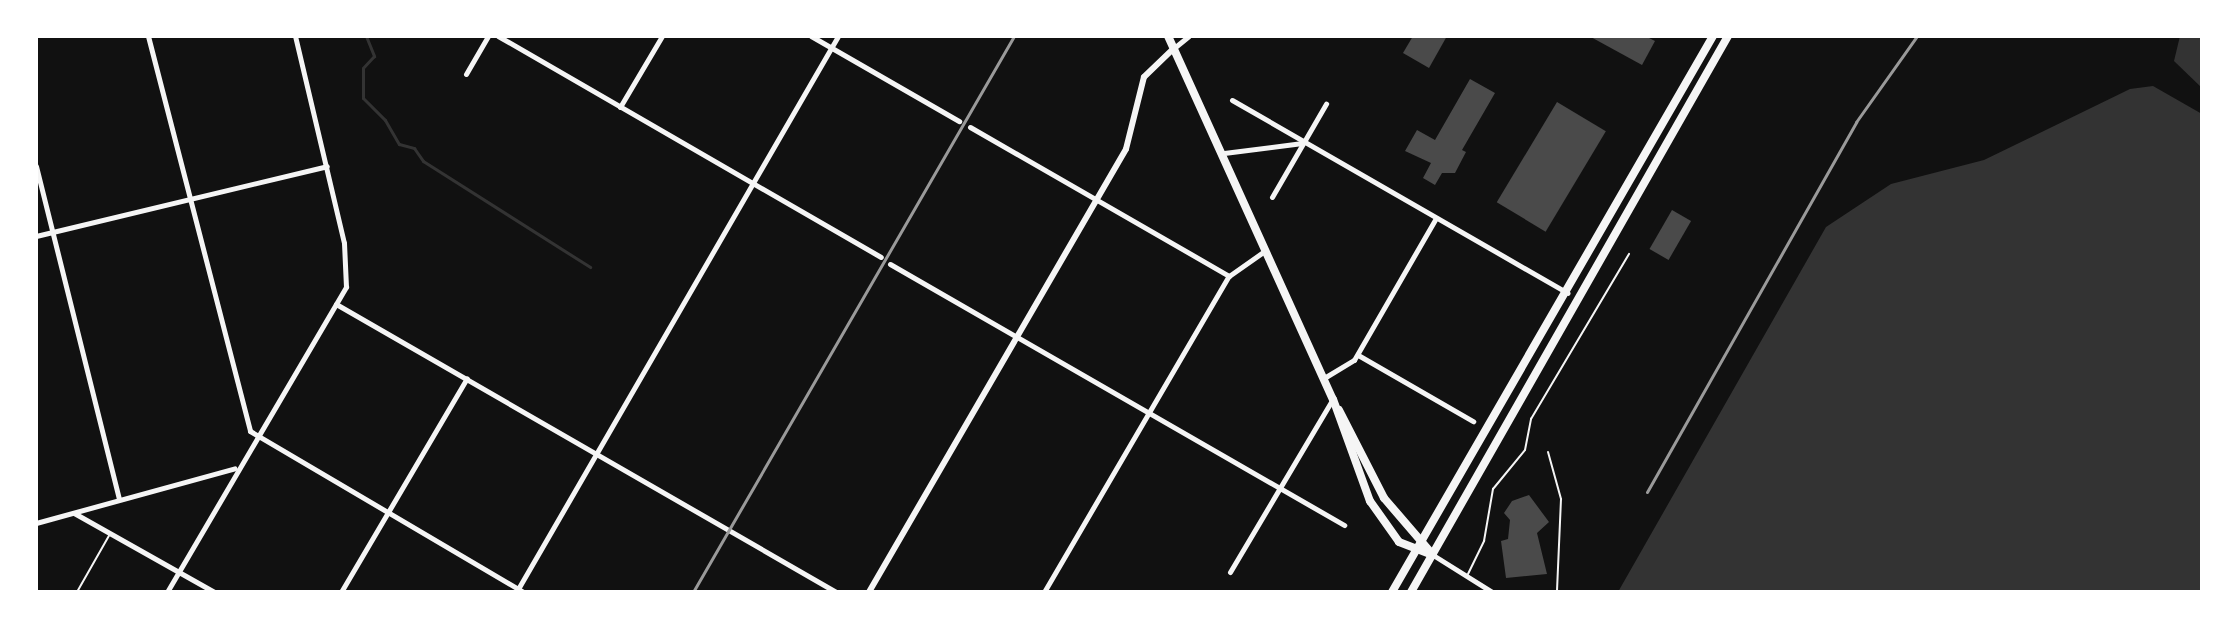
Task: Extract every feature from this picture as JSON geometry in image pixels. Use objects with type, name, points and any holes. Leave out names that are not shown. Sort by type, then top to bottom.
[{"type":"highway","points":[[1169,36],[1324,378],[1378,516],[1399,542],[1433,555]]},
{"type":"highway","points":[[1392,592],[1569,293],[1713,36]]},
{"type":"highway","points":[[1411,592],[1728,36]]},
{"type":"highway","points":[[1569,293],[1578,298]]},
{"type":"highway","points":[[1333,399],[1384,498],[1424,539],[1433,555]]},
{"type":"street","points":[[148,36],[246,422],[256,437],[519,591],[838,36]]},
{"type":"street","points":[[167,592],[235,468],[336,304],[347,280],[327,166],[295,36]]},
{"type":"street","points":[[466,74],[488,36]]},
{"type":"street","points":[[498,36],[881,257]]},
{"type":"street","points":[[620,107],[662,36]]},
{"type":"street","points":[[811,36],[959,121]]},
{"type":"street","points":[[869,592],[1126,149],[1144,77],[1189,36]]},
{"type":"street","points":[[1232,100],[1569,293]]},
{"type":"street","points":[[1272,197],[1326,104]]},
{"type":"street","points":[[970,127],[1229,276]]},
{"type":"street","points":[[1224,153],[1303,143]]},
{"type":"street","points":[[36,166],[119,499]]},
{"type":"street","points":[[36,236],[327,166]]},
{"type":"street","points":[[1324,378],[1347,367],[1358,355],[1436,218]]},
{"type":"street","points":[[1044,592],[1147,411],[1229,276],[1267,250]]},
{"type":"street","points":[[890,264],[1344,525]]},
{"type":"street","points":[[336,304],[836,592]]},
{"type":"street","points":[[1358,355],[1473,421]]},
{"type":"street","points":[[341,592],[467,378]]},
{"type":"street","points":[[1230,572],[1333,399]]},
{"type":"street","points":[[36,523],[235,468]]},
{"type":"street","points":[[74,513],[214,592]]},
{"type":"street","points":[[1433,555],[1492,592]]},
{"type":"lane","points":[[1468,575],[1484,541],[1493,489],[1525,450],[1531,419],[1629,254]]},
{"type":"lane","points":[[77,592],[110,533]]},
{"type":"path","points":[[1548,452],[1561,499],[1557,592]]},
{"type":"shaded area","points":[[2180,36],[2202,36],[2202,88],[2174,61]]},
{"type":"shaded area","points":[[2153,86],[2202,114],[2202,592],[1618,592],[1826,227],[1891,184],[1984,160],[2130,89]]},
{"type":"building","points":[[1413,36],[1447,36],[1429,68],[1403,53]]},
{"type":"building","points":[[1589,36],[1645,36],[1655,41],[1642,65]]},
{"type":"building","points":[[1470,79],[1495,93],[1462,150],[1466,152],[1455,173],[1442,173],[1435,185],[1423,178],[1431,163],[1405,151],[1417,130],[1435,140]]},
{"type":"building","points":[[1557,102],[1606,131],[1546,232],[1497,202]]},
{"type":"building","points":[[1672,210],[1691,221],[1669,260],[1650,249]]},
{"type":"building","points":[[1529,495],[1549,522],[1537,533],[1547,574],[1506,578],[1501,541],[1508,539],[1510,520],[1504,513],[1512,501]]},
{"type":"waterway","points":[[366,36],[374,56],[363,68],[363,98],[385,120],[399,144],[414,148],[423,161],[590,267]]},
{"type":"railway","points":[[693,592],[1014,36]]},
{"type":"railway","points":[[1647,492],[1856,122],[1917,36]]}]
